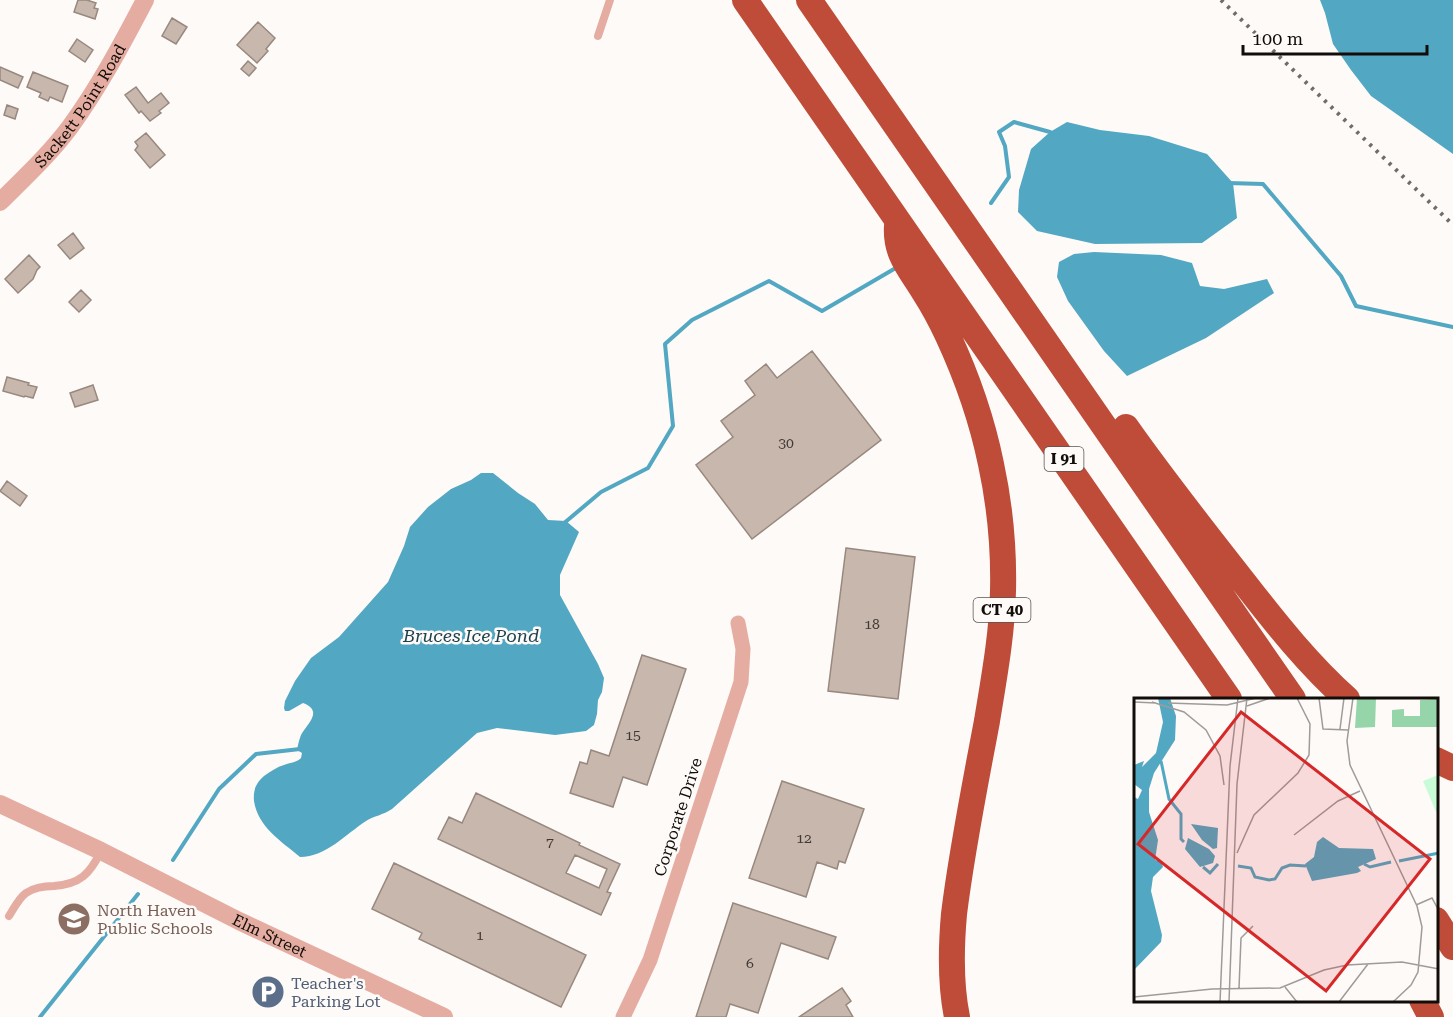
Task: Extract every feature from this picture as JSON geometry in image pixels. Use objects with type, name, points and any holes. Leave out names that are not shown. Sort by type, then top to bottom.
[{"type":"highway","name":"I 91","points":[[745,0],[1228,698]]},
{"type":"highway","points":[[809,0],[1292,698]]},
{"type":"highway","name":"CT 40","points":[[898,220],[897,240],[901,255],[939,318],[963,370],[978,411],[991,464],[1002,542],[1002,611],[997,663],[954,914],[952,966],[957,1017]]},
{"type":"highway","points":[[1074,383],[1119,418],[1194,520],[1259,602],[1313,665],[1346,698]]},
{"type":"highway","points":[[1438,760],[1453,768]]},
{"type":"highway","points":[[1438,922],[1453,948]]},
{"type":"highway","points":[[1423,1002],[1431,1017]]},
{"type":"street","name":"Sackett Point Road","points":[[0,202],[38,164],[68,129],[104,77],[145,0]]},
{"type":"street","name":"Corporate Drive","points":[[623,1017],[650,960],[741,682],[743,649],[738,623]]},
{"type":"street","name":"Elm Street","points":[[0,804],[101,851],[239,921],[444,1017]]},
{"type":"lane","points":[[597,36],[610,0]]},
{"type":"lane","points":[[9,916],[22,897],[33,889],[68,884],[80,879],[89,872],[101,851]]},
{"type":"water","points":[[1320,0],[1453,0],[1453,154],[1371,96],[1333,44]]},
{"type":"water","points":[[1067,122],[1100,130],[1149,136],[1207,154],[1233,183],[1237,218],[1202,243],[1095,244],[1037,231],[1018,212],[1019,190],[1031,149],[1050,132]]},
{"type":"water","points":[[1094,252],[1161,255],[1192,263],[1200,286],[1224,289],[1267,279],[1274,293],[1206,338],[1127,376],[1104,351],[1068,301],[1057,277],[1059,262],[1074,254]]},
{"type":"water","name":"Bruces Ice Pond","points":[[481,473],[493,473],[535,504],[548,520],[566,521],[579,532],[560,575],[560,595],[604,678],[594,725],[586,731],[555,735],[497,728],[477,733],[392,809],[366,821],[327,849],[300,857],[265,826],[254,801],[256,787],[264,776],[276,768],[301,758],[302,753],[297,750],[298,744],[312,718],[312,710],[303,703],[285,711],[285,701],[311,658],[339,637],[388,582],[410,527],[428,507],[451,489]]},
{"type":"building","points":[[78,0],[96,3],[94,8],[98,9],[95,19],[74,12]]},
{"type":"building","points":[[172,18],[187,27],[176,44],[162,36]]},
{"type":"building","points":[[258,22],[275,38],[266,49],[268,51],[257,63],[237,45]]},
{"type":"building","points":[[77,39],[93,50],[85,62],[69,51]]},
{"type":"building","points":[[248,61],[256,68],[249,76],[241,69]]},
{"type":"building","points":[[0,67],[23,77],[18,88],[0,80]]},
{"type":"building","points":[[33,72],[68,86],[62,102],[50,97],[48,101],[39,97],[41,93],[27,87]]},
{"type":"building","points":[[136,87],[148,103],[161,93],[169,103],[150,121],[141,111],[139,113],[125,95]]},
{"type":"building","points":[[7,105],[18,109],[15,119],[4,115]]},
{"type":"building","points":[[146,133],[165,155],[150,168],[135,150],[138,146],[135,142]]},
{"type":"building","points":[[73,233],[84,248],[70,259],[58,245]]},
{"type":"building","points":[[29,255],[40,267],[33,279],[18,293],[5,279]]},
{"type":"building","points":[[81,290],[91,300],[79,312],[69,302]]},
{"type":"building","points":[[812,351],[881,440],[752,539],[696,465],[733,437],[721,421],[755,395],[745,381],[766,364],[777,378]]},
{"type":"building","points":[[7,377],[37,387],[33,398],[3,391]]},
{"type":"building","points":[[93,385],[98,400],[75,407],[70,393]]},
{"type":"building","points":[[7,481],[27,496],[20,506],[0,491]]},
{"type":"building","points":[[846,548],[915,557],[898,699],[828,691]]},
{"type":"building","points":[[642,655],[686,669],[647,785],[623,777],[613,807],[570,793],[580,762],[587,764],[591,750],[609,756]]},
{"type":"building","points":[[782,781],[864,809],[845,863],[839,861],[837,869],[817,862],[806,897],[749,878]]},
{"type":"building","points":[[476,793],[620,864],[607,892],[611,893],[601,915],[438,839],[449,817],[462,823]],"holes":[[[575,855],[607,869],[599,888],[566,873]]]},
{"type":"building","points":[[394,863],[586,955],[561,1007],[419,939],[422,933],[372,909]]},
{"type":"building","points":[[733,903],[836,937],[828,959],[781,943],[758,1013],[730,1004],[726,1017],[696,1017]]},
{"type":"building","points":[[842,988],[851,1001],[846,1005],[853,1017],[799,1017]]},
{"type":"waterway","points":[[991,203],[1009,177],[1005,146],[999,132],[1014,122],[1053,134]]},
{"type":"waterway","points":[[1228,183],[1263,184],[1341,276],[1356,306],[1453,327]]},
{"type":"waterway","points":[[563,524],[601,492],[648,468],[673,426],[665,344],[692,320],[769,281],[822,311],[894,269]]},
{"type":"waterway","points":[[173,860],[219,789],[256,754],[300,749]]},
{"type":"waterway","points":[[40,1017],[138,894]]},
{"type":"railway","points":[[1221,0],[1453,225]]},
{"type":"place","name":"North Haven Public Schools","points":[[74,919]]},
{"type":"place","name":"Teacher's Parking Lot","points":[[268,992]]}]
